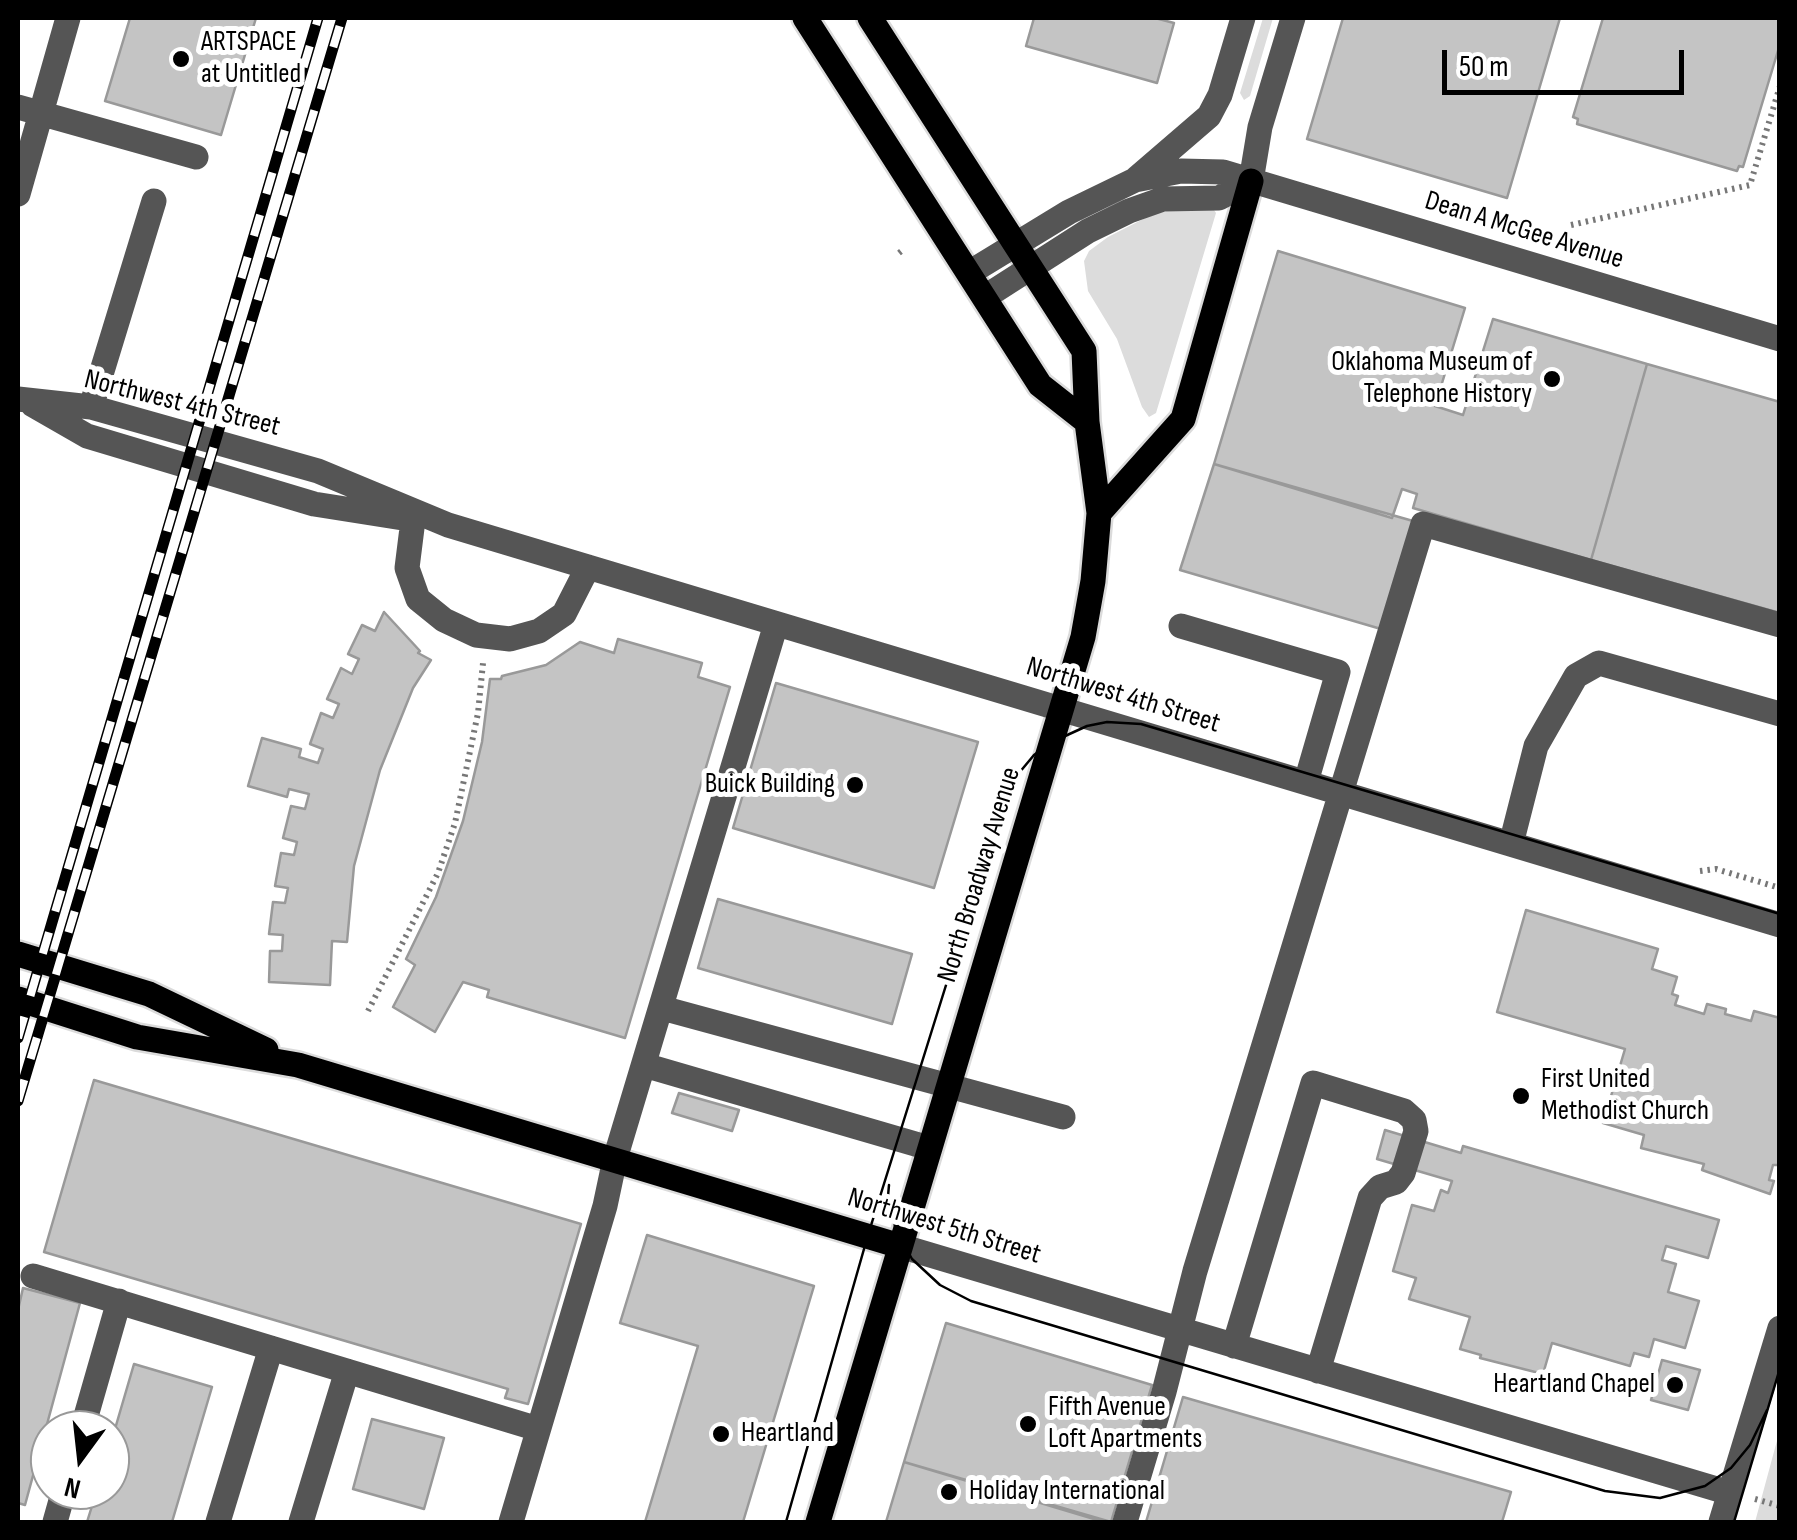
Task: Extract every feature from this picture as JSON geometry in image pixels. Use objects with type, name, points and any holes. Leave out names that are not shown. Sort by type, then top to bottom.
[{"type":"main road","points":[[805,18],[1040,385],[1087,422]]},
{"type":"main road","name":"North Broadway Avenue","points":[[818,1522],[1083,637],[1099,513],[1087,422],[1084,351],[870,18]]},
{"type":"main road","points":[[1099,513],[1182,419],[1251,181]]},
{"type":"main road","points":[[18,954],[149,994],[298,1065]]},
{"type":"main road","name":"Northwest 5th Street","points":[[18,999],[138,1037],[298,1065],[900,1246]]},
{"type":"street","points":[[18,194],[29,110],[68,18]]},
{"type":"street","points":[[1135,180],[1209,116],[1220,95],[1243,18]]},
{"type":"street","points":[[984,297],[1129,211],[1164,199],[1219,198],[1251,181],[1260,127],[1293,18]]},
{"type":"street","points":[[29,110],[196,157]]},
{"type":"street","name":"Dean A McGee Avenue","points":[[969,273],[1069,212],[1135,180],[1181,172],[1223,172],[1780,339]]},
{"type":"street","points":[[91,407],[154,201]]},
{"type":"street","name":"Northwest 4th Street","points":[[21,407],[91,407],[318,470],[448,525],[1780,925]]},
{"type":"street","name":"Northwest 4th Street","points":[[21,407],[87,436],[314,504],[448,525]]},
{"type":"street","points":[[413,520],[407,568],[418,599],[444,620],[476,635],[510,639],[539,631],[564,614],[588,567]]},
{"type":"street","points":[[1125,1522],[1423,524],[1780,625]]},
{"type":"street","points":[[511,1522],[776,624]]},
{"type":"street","points":[[1181,626],[1338,672],[1306,782]]},
{"type":"street","points":[[1511,844],[1536,746],[1576,676],[1599,663],[1780,714]]},
{"type":"street","points":[[662,1008],[1064,1117]]},
{"type":"street","points":[[644,1065],[930,1148]]},
{"type":"street","points":[[1234,1346],[1313,1083],[1404,1111],[1414,1120],[1416,1131],[1403,1173],[1370,1198],[1318,1372]]},
{"type":"street","name":"Northwest 5th Street","points":[[900,1246],[1730,1493]]},
{"type":"street","points":[[33,1276],[538,1429]]},
{"type":"street","points":[[88,1410],[119,1302]]},
{"type":"street","points":[[1721,1522],[1780,1328]]},
{"type":"street","points":[[218,1522],[272,1348]]},
{"type":"street","points":[[302,1522],[347,1371]]},
{"type":"path","points":[[1571,226],[1750,185],[1780,86]]},
{"type":"path","points":[[368,1011],[423,905],[455,823],[478,713],[483,663]]},
{"type":"path","points":[[1698,871],[1716,869],[1780,888]]},
{"type":"shaded area","points":[[1263,18],[1273,18],[1250,96],[1244,100],[1240,93]]},
{"type":"shaded area","points":[[1171,210],[1216,213],[1156,413],[1149,417],[1117,339],[1088,291],[1084,261],[1089,251],[1108,237],[1153,214]]},
{"type":"shaded area","points":[[1779,1434],[1779,1522],[1755,1522],[1775,1448]]},
{"type":"building","name":"ARTSPACE at Untitled","points":[[130,18],[256,18],[221,135],[105,101]]},
{"type":"building","points":[[1034,18],[1155,18],[1174,23],[1157,83],[1026,46]]},
{"type":"building","points":[[1343,18],[1560,18],[1507,198],[1307,139]]},
{"type":"building","points":[[1603,18],[1780,18],[1780,44],[1743,167],[1739,166],[1737,171],[1577,124],[1578,119],[1573,117]]},
{"type":"building","points":[[1278,251],[1465,308],[1435,406],[1463,415],[1493,319],[1647,364],[1591,560],[1413,508],[1417,494],[1402,489],[1392,518],[1214,464]]},
{"type":"building","points":[[1647,364],[1780,402],[1780,613],[1591,560]]},
{"type":"building","points":[[1214,464],[1413,521],[1381,629],[1180,570]]},
{"type":"building","points":[[384,612],[418,653],[431,660],[413,688],[380,770],[354,866],[347,942],[332,941],[330,985],[269,982],[270,951],[282,951],[283,935],[269,934],[273,902],[285,903],[288,888],[275,886],[281,853],[294,855],[297,842],[283,838],[291,806],[305,809],[309,794],[289,789],[287,797],[248,786],[262,738],[301,749],[299,757],[318,763],[323,749],[310,744],[321,713],[333,718],[339,704],[327,699],[341,668],[352,674],[359,659],[348,654],[362,625],[375,631]]},
{"type":"building","points":[[618,639],[702,663],[698,677],[730,687],[625,1038],[487,997],[489,990],[463,982],[435,1032],[393,1007],[415,965],[406,959],[436,897],[463,821],[482,742],[490,679],[546,665],[580,642],[614,653]]},
{"type":"building","name":"Buick Building","points":[[776,683],[978,742],[934,888],[733,828]]},
{"type":"building","points":[[718,899],[912,954],[892,1024],[698,968]]},
{"type":"building","points":[[1526,910],[1658,949],[1652,969],[1677,977],[1672,994],[1678,996],[1675,1005],[1704,1014],[1707,1004],[1751,1021],[1754,1011],[1780,1018],[1780,1165],[1773,1165],[1770,1194],[1702,1170],[1704,1164],[1641,1148],[1644,1135],[1603,1123],[1625,1049],[1497,1012]]},
{"type":"building","points":[[94,1080],[581,1224],[528,1404],[505,1398],[508,1389],[44,1252]]},
{"type":"building","points":[[679,1093],[739,1110],[732,1131],[672,1113]]},
{"type":"building","points":[[1385,1130],[1461,1153],[1463,1146],[1719,1220],[1708,1258],[1666,1246],[1662,1260],[1676,1264],[1668,1292],[1699,1301],[1685,1348],[1654,1339],[1649,1357],[1634,1353],[1630,1366],[1552,1343],[1543,1374],[1460,1349],[1470,1317],[1409,1299],[1416,1278],[1393,1271],[1412,1205],[1434,1211],[1441,1190],[1448,1193],[1452,1181],[1377,1159]]},
{"type":"building","name":"Heartland","points":[[647,1235],[814,1286],[743,1522],[645,1522],[698,1346],[620,1323]]},
{"type":"building","points":[[23,1288],[80,1303],[51,1410],[30,1410],[30,1487],[25,1505],[18,1503],[18,1310]]},
{"type":"building","name":"Fifth Avenue Loft Apartments","points":[[946,1323],[1152,1385],[1111,1522],[904,1462]]},
{"type":"building","name":"Heartland Chapel","points":[[1662,1360],[1700,1370],[1688,1410],[1651,1400]]},
{"type":"building","points":[[134,1364],[212,1387],[172,1522],[87,1522],[91,1510],[130,1510],[130,1410],[121,1410]]},
{"type":"building","points":[[1183,1397],[1511,1492],[1502,1522],[1146,1522]]},
{"type":"building","points":[[372,1419],[444,1438],[424,1509],[353,1489]]},
{"type":"building","name":"Holiday International","points":[[904,1462],[1104,1522],[886,1522]]},
{"type":"tram line","points":[[786,1522],[868,1235],[1001,809],[1019,773],[1052,742],[1087,726],[1107,722],[1141,724],[1780,914]]},
{"type":"tram line","points":[[889,1185],[896,1230],[912,1259],[940,1285],[971,1301],[1605,1491],[1660,1498],[1705,1486],[1731,1468],[1750,1445],[1767,1410]]},
{"type":"tram line","points":[[1734,1522],[1780,1368]]},
{"type":"railway","points":[[18,1038],[318,18]]},
{"type":"railway","points":[[18,1101],[342,18]]},
{"type":"place","name":"ARTSPACE at Untitled","points":[[181,59]]},
{"type":"place","name":"Oklahoma Museum of Telephone History","points":[[1552,379]]},
{"type":"place","name":"Buick Building","points":[[855,785]]},
{"type":"place","name":"First United Methodist Church","points":[[1521,1096]]},
{"type":"place","name":"Heartland Chapel","points":[[1675,1385]]},
{"type":"place","name":"Fifth Avenue Loft Apartments","points":[[1028,1424]]},
{"type":"place","name":"Heartland","points":[[721,1434]]},
{"type":"place","name":"Holiday International","points":[[949,1492]]}]
